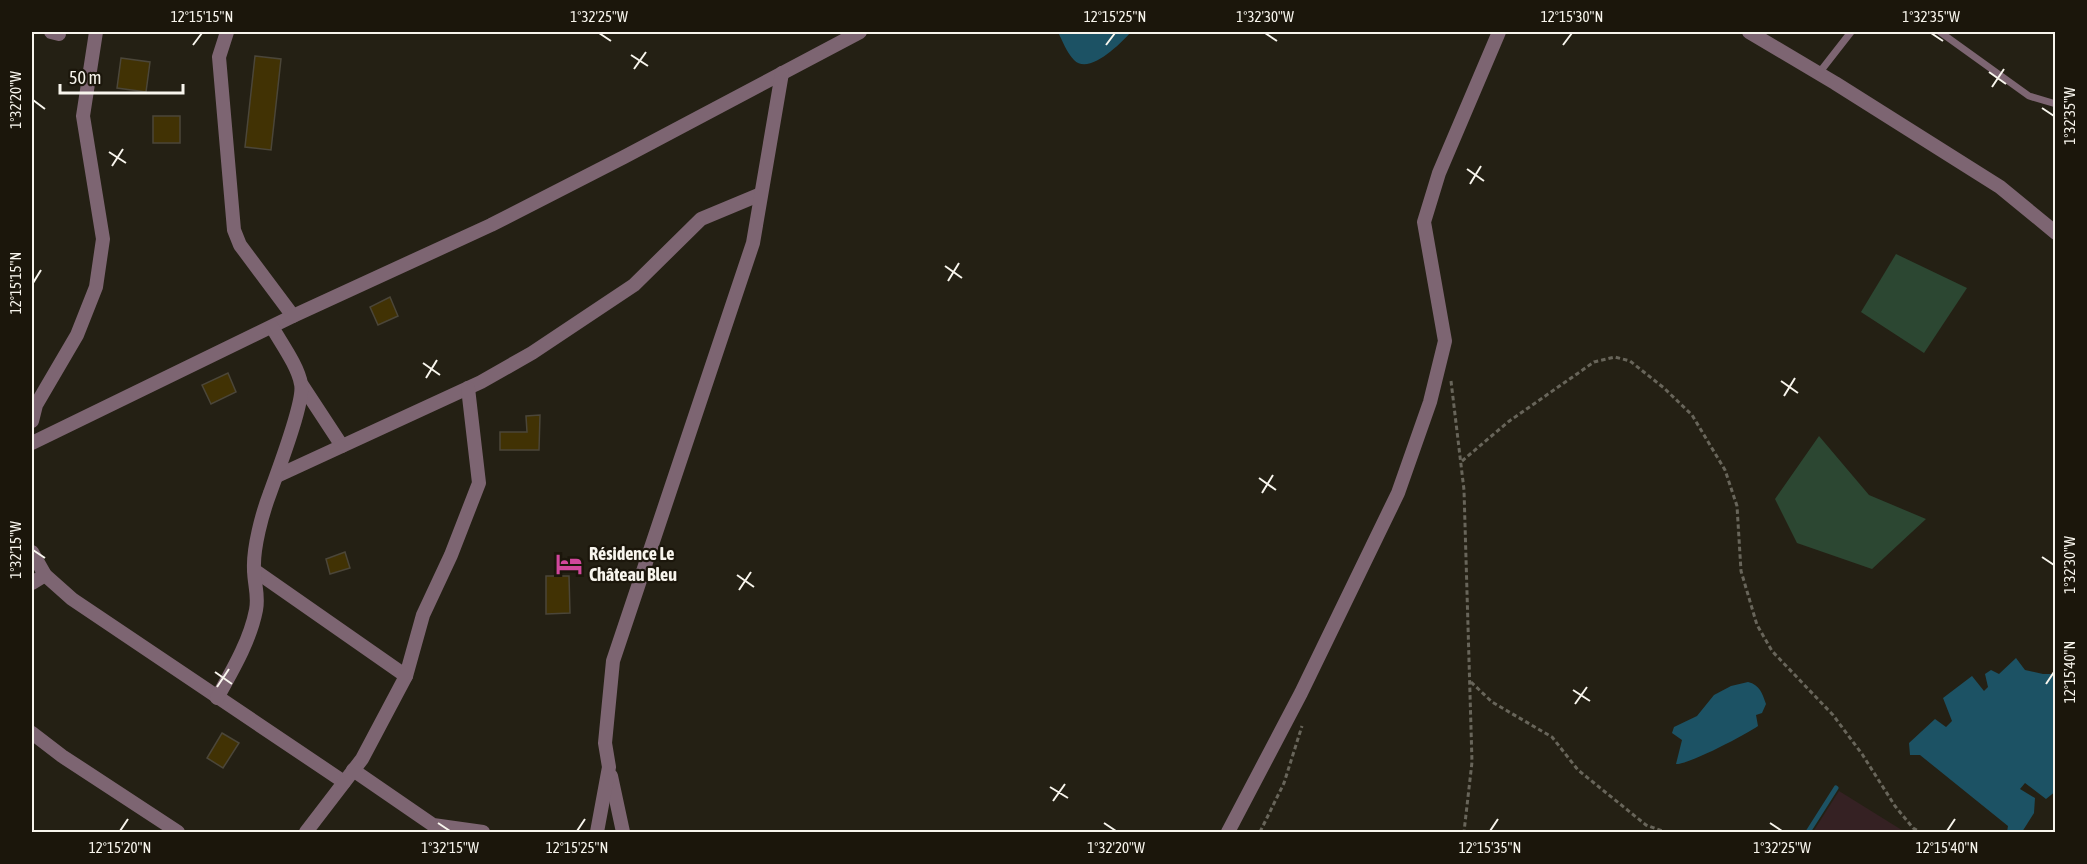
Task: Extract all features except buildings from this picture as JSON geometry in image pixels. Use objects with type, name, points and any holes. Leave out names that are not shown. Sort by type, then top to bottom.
[{"type":"street","points":[[32,421],[36,405],[77,334],[96,286],[103,240],[83,117],[96,32]]},
{"type":"street","points":[[227,32],[219,57],[234,230],[240,245],[293,316]]},
{"type":"street","points":[[32,443],[293,316],[491,225],[860,32]]},
{"type":"street","points":[[1228,832],[1301,693],[1398,493],[1427,412],[1445,341],[1424,222],[1439,173],[1499,32]]},
{"type":"street","points":[[1749,32],[2000,187],[2055,233]]},
{"type":"street","points":[[623,832],[605,743],[613,661],[753,243],[782,73]]},
{"type":"street","points":[[277,476],[468,388],[532,353],[634,285],[701,219],[761,194]]},
{"type":"street","points":[[272,327],[302,385],[342,446]]},
{"type":"street","points":[[217,698],[247,640],[256,611],[258,593],[254,570],[260,528],[269,494],[300,404],[302,385]]},
{"type":"street","points":[[306,832],[362,759],[406,676],[423,615],[451,555],[479,483],[468,388]]},
{"type":"street","points":[[32,552],[45,575],[72,599],[344,782]]},
{"type":"street","points":[[254,570],[406,676]]},
{"type":"street","points":[[32,583],[45,575]]},
{"type":"street","points":[[32,733],[62,756],[178,832]]},
{"type":"street","points":[[597,832],[609,767]]},
{"type":"street","points":[[353,770],[433,825],[483,832]]},
{"type":"lane","points":[[1819,74],[1851,32]]},
{"type":"lane","points":[[1940,32],[2029,96],[2055,104]]},
{"type":"path","points":[[1461,461],[1508,422],[1594,362],[1615,357],[1630,362],[1664,388],[1692,414],[1725,470],[1737,506],[1741,571],[1757,625],[1772,651],[1833,715],[1862,754],[1895,806],[1913,828],[1920,832]]},
{"type":"path","points":[[1450,374],[1464,490],[1472,762],[1464,832]]},
{"type":"path","points":[[1469,681],[1492,702],[1552,737],[1578,770],[1646,825],[1665,832]]},
{"type":"path","points":[[1260,832],[1284,783],[1302,726]]},
{"type":"shaded area","points":[[1839,791],[1905,832],[1813,832]]},
{"type":"green space","points":[[1896,254],[1967,288],[1924,353],[1861,312]]},
{"type":"green space","points":[[1819,436],[1869,495],[1926,519],[1872,569],[1797,543],[1775,499]]},
{"type":"water","points":[[1058,32],[1131,32],[1104,56],[1088,64],[1080,64],[1067,50]]},
{"type":"water","points":[[2016,658],[2025,670],[2055,674],[2056,791],[2046,799],[2025,783],[2020,789],[2035,798],[2034,813],[2022,832],[2007,832],[2008,826],[1920,755],[1910,755],[1909,743],[1935,719],[1946,727],[1952,721],[1943,698],[1972,676],[1984,691],[1988,687],[1985,674],[1991,670],[1999,674]]},
{"type":"water","points":[[1748,682],[1758,687],[1766,704],[1762,713],[1756,715],[1758,726],[1704,755],[1676,764],[1682,740],[1672,733],[1674,727],[1697,716],[1714,695],[1731,686]]},
{"type":"waterway","points":[[1808,832],[1836,788]]},
{"type":"place","name":"Résidence Le Château Bleu","points":[[569,564]]}]
